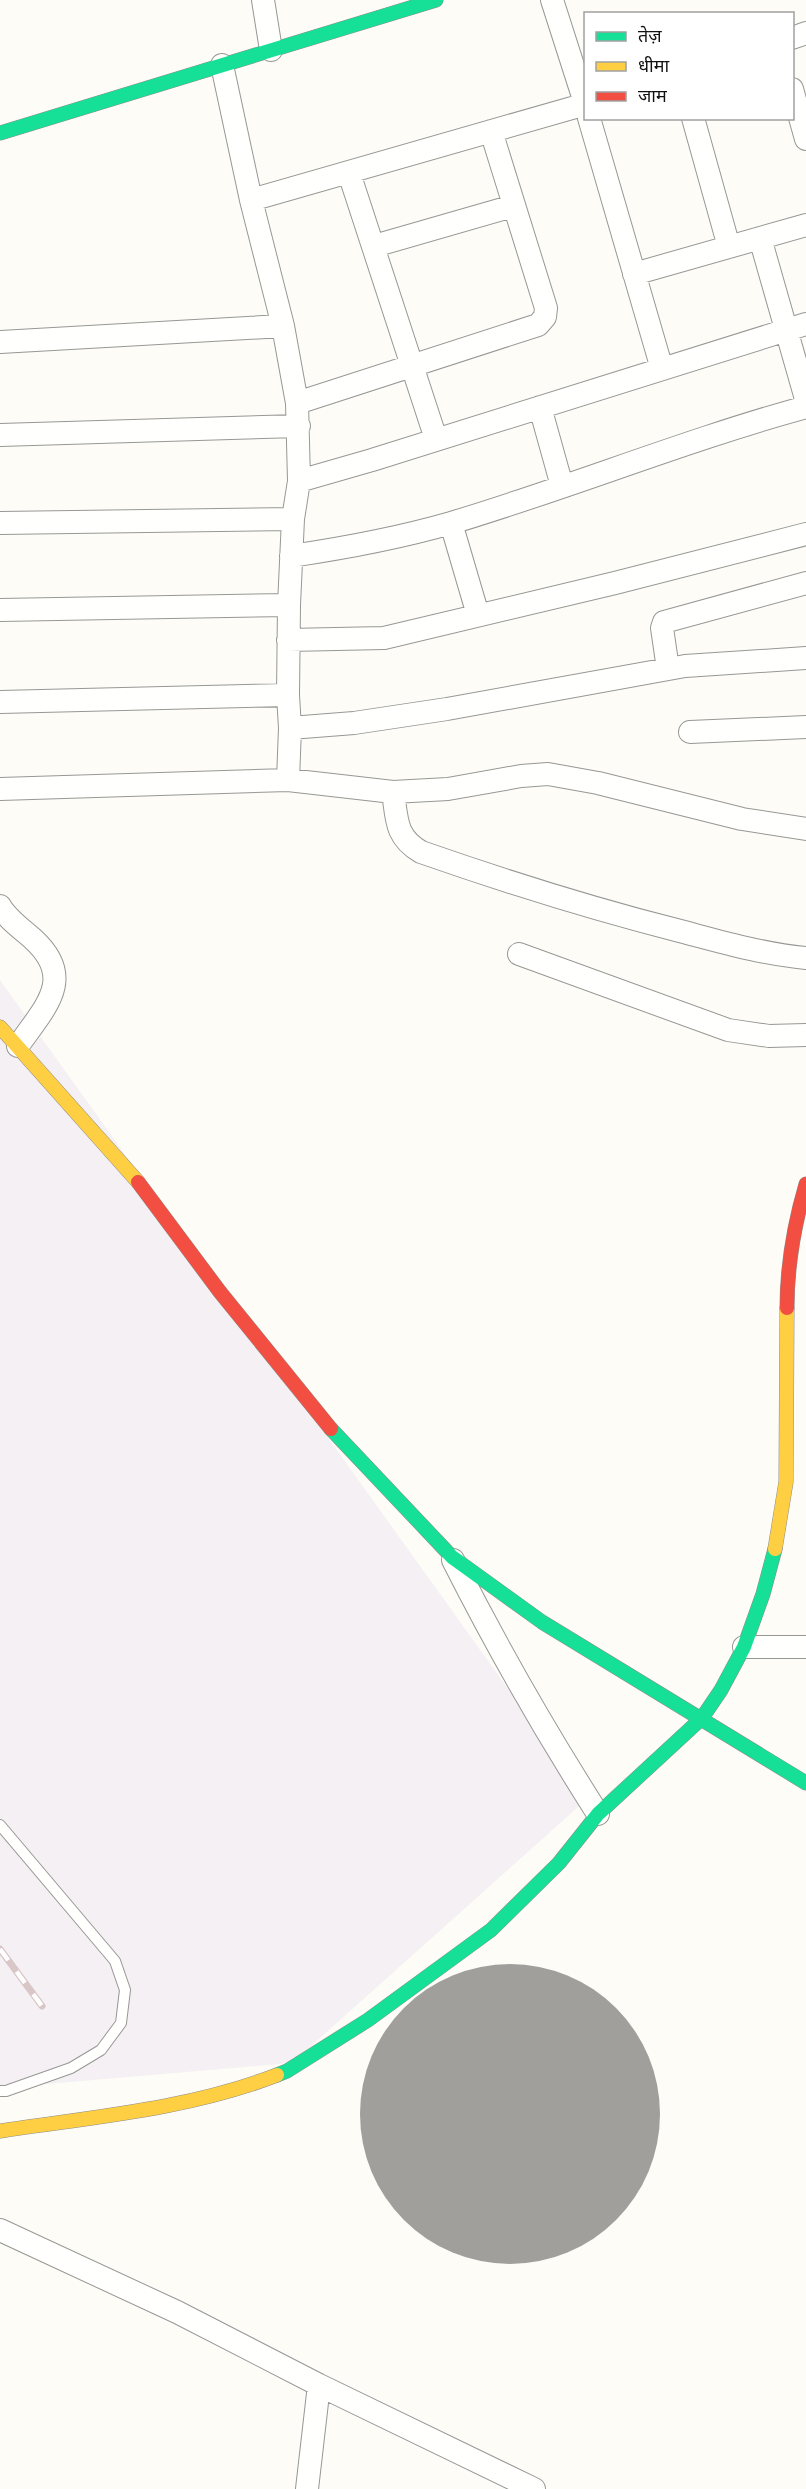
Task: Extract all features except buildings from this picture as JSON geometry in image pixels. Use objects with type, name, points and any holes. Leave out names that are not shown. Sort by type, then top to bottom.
[{"type":"street","points":[[264,0],[271,50]]},
{"type":"street","points":[[0,133],[436,0]]},
{"type":"street","points":[[552,0],[584,102]]},
{"type":"street","points":[[222,65],[251,200],[283,326],[297,403],[299,481],[293,519],[289,605],[288,780]]},
{"type":"street","points":[[794,96],[806,139]]},
{"type":"street","points":[[251,200],[584,105]]},
{"type":"street","points":[[590,120],[662,369]]},
{"type":"street","points":[[694,120],[729,247]]},
{"type":"street","points":[[297,403],[538,325],[545,317],[546,308],[491,131]]},
{"type":"street","points":[[349,173],[436,439]]},
{"type":"street","points":[[374,246],[513,206]]},
{"type":"street","points":[[634,274],[806,225]]},
{"type":"street","points":[[760,238],[797,328],[791,352],[806,399]]},
{"type":"street","points":[[0,342],[283,326]]},
{"type":"street","points":[[299,481],[797,328]]},
{"type":"street","points":[[540,407],[562,486]]},
{"type":"street","points":[[291,556],[348,548],[451,522],[682,444],[806,407]]},
{"type":"street","points":[[0,435],[299,426]]},
{"type":"street","points":[[0,523],[293,519]]},
{"type":"street","points":[[451,522],[478,615]]},
{"type":"street","points":[[288,640],[384,638],[806,534]]},
{"type":"street","points":[[668,669],[662,628],[664,622],[806,583]]},
{"type":"street","points":[[0,610],[289,605]]},
{"type":"street","points":[[290,728],[354,723],[447,709],[668,669],[736,661],[806,658]]},
{"type":"street","points":[[0,702],[288,695]]},
{"type":"street","points":[[690,732],[806,727]]},
{"type":"street","points":[[0,789],[288,780],[393,792],[447,789],[520,776],[548,774],[598,783],[742,819],[806,829]]},
{"type":"street","points":[[393,792],[401,835],[421,852],[635,920],[730,944],[806,958]]},
{"type":"street","points":[[0,906],[44,949],[53,965],[56,978],[47,1005],[18,1046]]},
{"type":"street","points":[[519,954],[728,1030],[769,1036],[806,1035]]},
{"type":"street","points":[[0,1027],[127,1168],[220,1292],[335,1433],[452,1557],[542,1623],[806,1783]]},
{"type":"street","points":[[0,2131],[181,2104],[242,2089],[287,2071],[368,2020],[491,1930],[559,1863],[598,1814],[702,1718],[721,1690],[744,1647],[763,1594],[776,1545],[786,1482],[787,1272],[796,1218],[806,1184]]},
{"type":"street","points":[[452,1557],[501,1654],[553,1744],[598,1814]]},
{"type":"street","points":[[744,1647],[806,1647]]},
{"type":"street","points":[[0,2230],[177,2312],[319,2385],[534,2489]]},
{"type":"street","points":[[308,2489],[319,2385]]},
{"type":"lane","points":[[0,1825],[115,1961],[125,1990],[121,2023],[101,2050],[71,2068],[6,2091],[0,2091]]},
{"type":"shaded area","points":[[0,980],[587,1799],[292,2063],[0,2088]]},
{"type":"railway","points":[[0,1949],[42,2006]]},
{"type":"traffic: fast","points":[[0,133],[436,0]]},
{"type":"traffic: fast","points":[[331,1429],[452,1557],[542,1622],[806,1783]]},
{"type":"traffic: fast","points":[[277,2075],[368,2020],[491,1930],[559,1863],[598,1814],[702,1718],[721,1690],[744,1647],[763,1594],[775,1549]]},
{"type":"traffic: slow","points":[[0,1027],[138,1182]]},
{"type":"traffic: slow","points":[[775,1549],[786,1482],[787,1308]]},
{"type":"traffic: slow","points":[[0,2131],[175,2104],[244,2087],[277,2075]]},
{"type":"traffic: jam","points":[[138,1182],[220,1292],[331,1429]]},
{"type":"traffic: jam","points":[[787,1308],[792,1245],[806,1184]]}]
